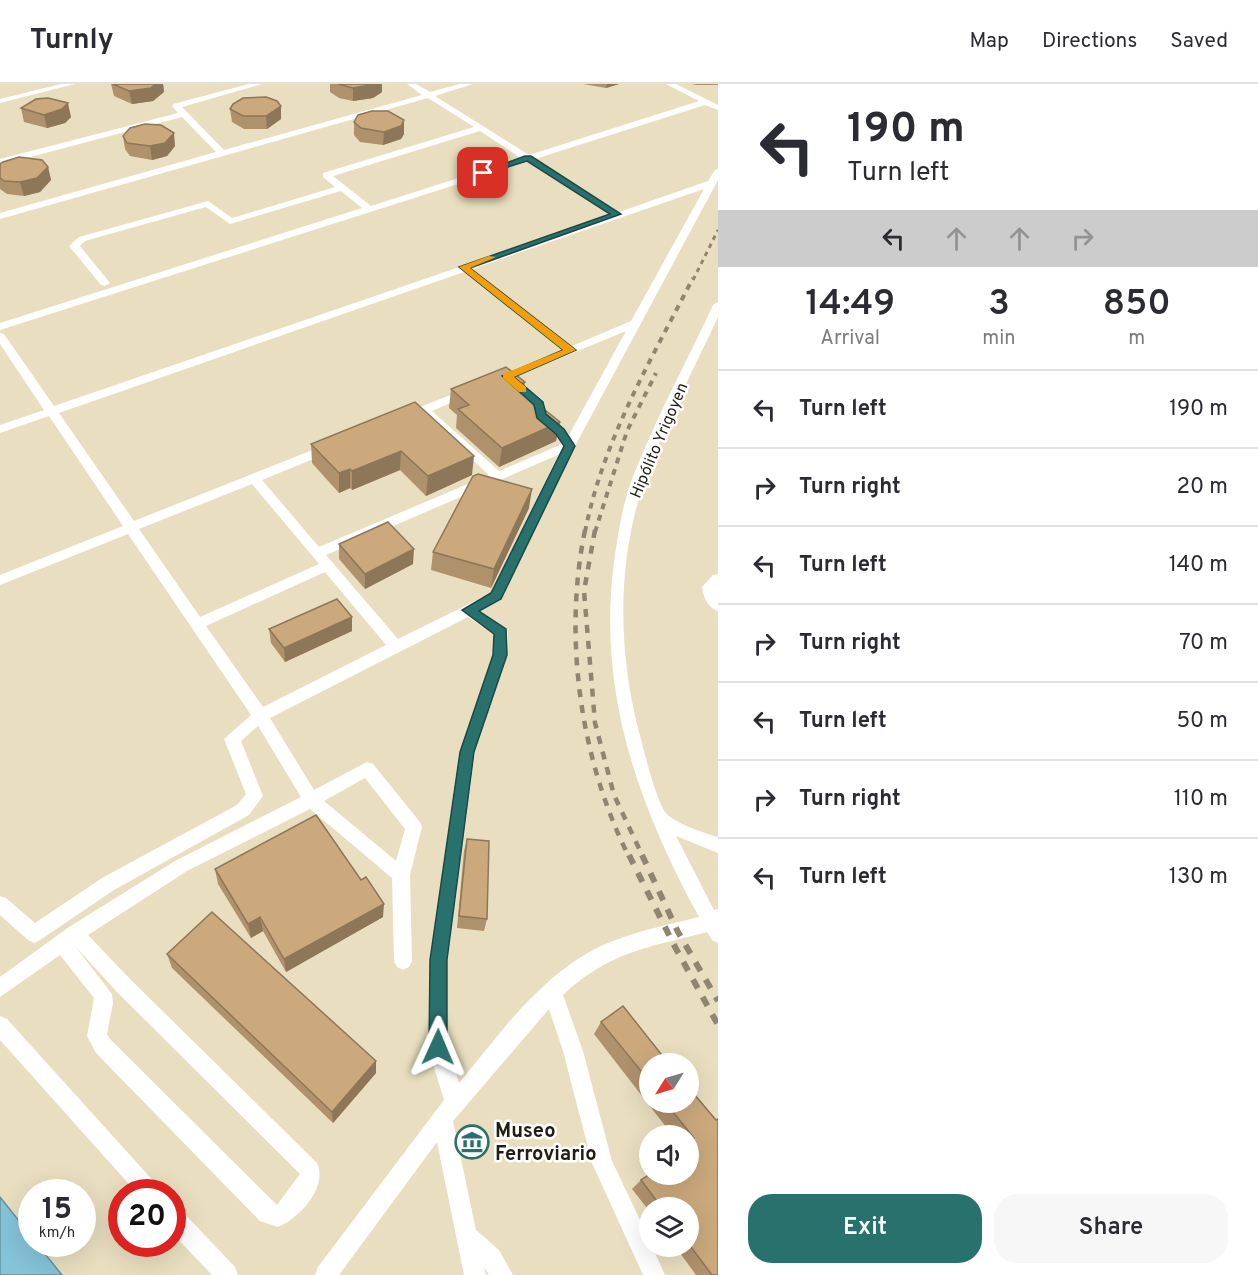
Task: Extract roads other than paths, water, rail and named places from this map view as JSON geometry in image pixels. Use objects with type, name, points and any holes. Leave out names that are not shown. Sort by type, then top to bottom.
[{"type":"street","points":[[0,100],[71,84]]},
{"type":"street","points":[[222,153],[176,106],[258,84]]},
{"type":"street","points":[[411,84],[616,214]]},
{"type":"street","points":[[0,216],[469,84]]},
{"type":"street","points":[[670,84],[718,108]]},
{"type":"street","points":[[0,327],[705,102]]},
{"type":"street","points":[[0,162],[184,114]]},
{"type":"street","points":[[369,209],[326,176],[481,128]]},
{"type":"street","points":[[0,904],[34,934],[108,884],[243,810],[255,795],[232,739],[260,716],[496,596],[569,446],[718,172]]},
{"type":"street","points":[[0,429],[616,214],[712,183]]},
{"type":"street","points":[[105,283],[74,246],[82,239],[208,204],[230,221],[342,188]]},
{"type":"street","points":[[463,267],[570,350]]},
{"type":"street","name":"Hipólito Yrigoyen","points":[[716,924],[684,875],[658,818],[631,743],[616,653],[619,572],[628,519],[640,475],[718,306]]},
{"type":"street","points":[[392,422],[637,323]]},
{"type":"street","points":[[0,336],[260,716],[311,800],[401,874]]},
{"type":"street","points":[[507,376],[540,404],[541,416],[560,431],[569,446]]},
{"type":"street","points":[[424,410],[497,476]]},
{"type":"street","points":[[0,580],[339,444]]},
{"type":"street","points":[[317,553],[569,446]]},
{"type":"street","points":[[254,478],[396,647]]},
{"type":"street","points":[[197,624],[327,566]]},
{"type":"street","points":[[714,583],[710,595],[718,606]]},
{"type":"street","points":[[468,610],[501,632],[500,655],[467,752],[439,960],[438,1047],[466,1235],[475,1275]]},
{"type":"street","points":[[0,988],[68,938],[181,866],[367,769],[414,827],[401,874],[403,961]]},
{"type":"street","points":[[658,818],[685,833],[718,845]]},
{"type":"street","points":[[326,1275],[448,1111],[523,1023],[554,993],[591,961],[608,952],[716,924]]},
{"type":"street","points":[[68,938],[124,986],[310,1170],[310,1181],[284,1213],[278,1216],[268,1213],[103,1046],[97,1036],[104,1003],[103,994],[68,938]]},
{"type":"street","points":[[554,993],[573,1052],[602,1163],[654,1275]]},
{"type":"street","points":[[0,1026],[138,1179]]},
{"type":"street","points":[[186,1232],[227,1275]]},
{"type":"street","points":[[466,1235],[492,1258],[502,1275]]},
{"type":"water","points":[[0,1197],[18,1220],[18,1257],[47,1257],[62,1275],[0,1275]]},
{"type":"railway","points":[[693,280],[718,230]]},
{"type":"railway","points":[[585,532],[593,498],[616,433],[645,370],[693,278]]},
{"type":"railway","points":[[595,532],[627,431],[656,373]]},
{"type":"railway","points":[[585,530],[576,612],[576,655],[580,697],[598,780],[629,857]]},
{"type":"railway","points":[[595,530],[584,591],[595,723],[614,795],[643,857]]},
{"type":"railway","points":[[629,855],[674,945],[718,1025]]},
{"type":"railway","points":[[642,855],[678,932],[718,1001]]},
{"type":"place","name":"Museo Ferroviario","points":[[472,1142]]}]
